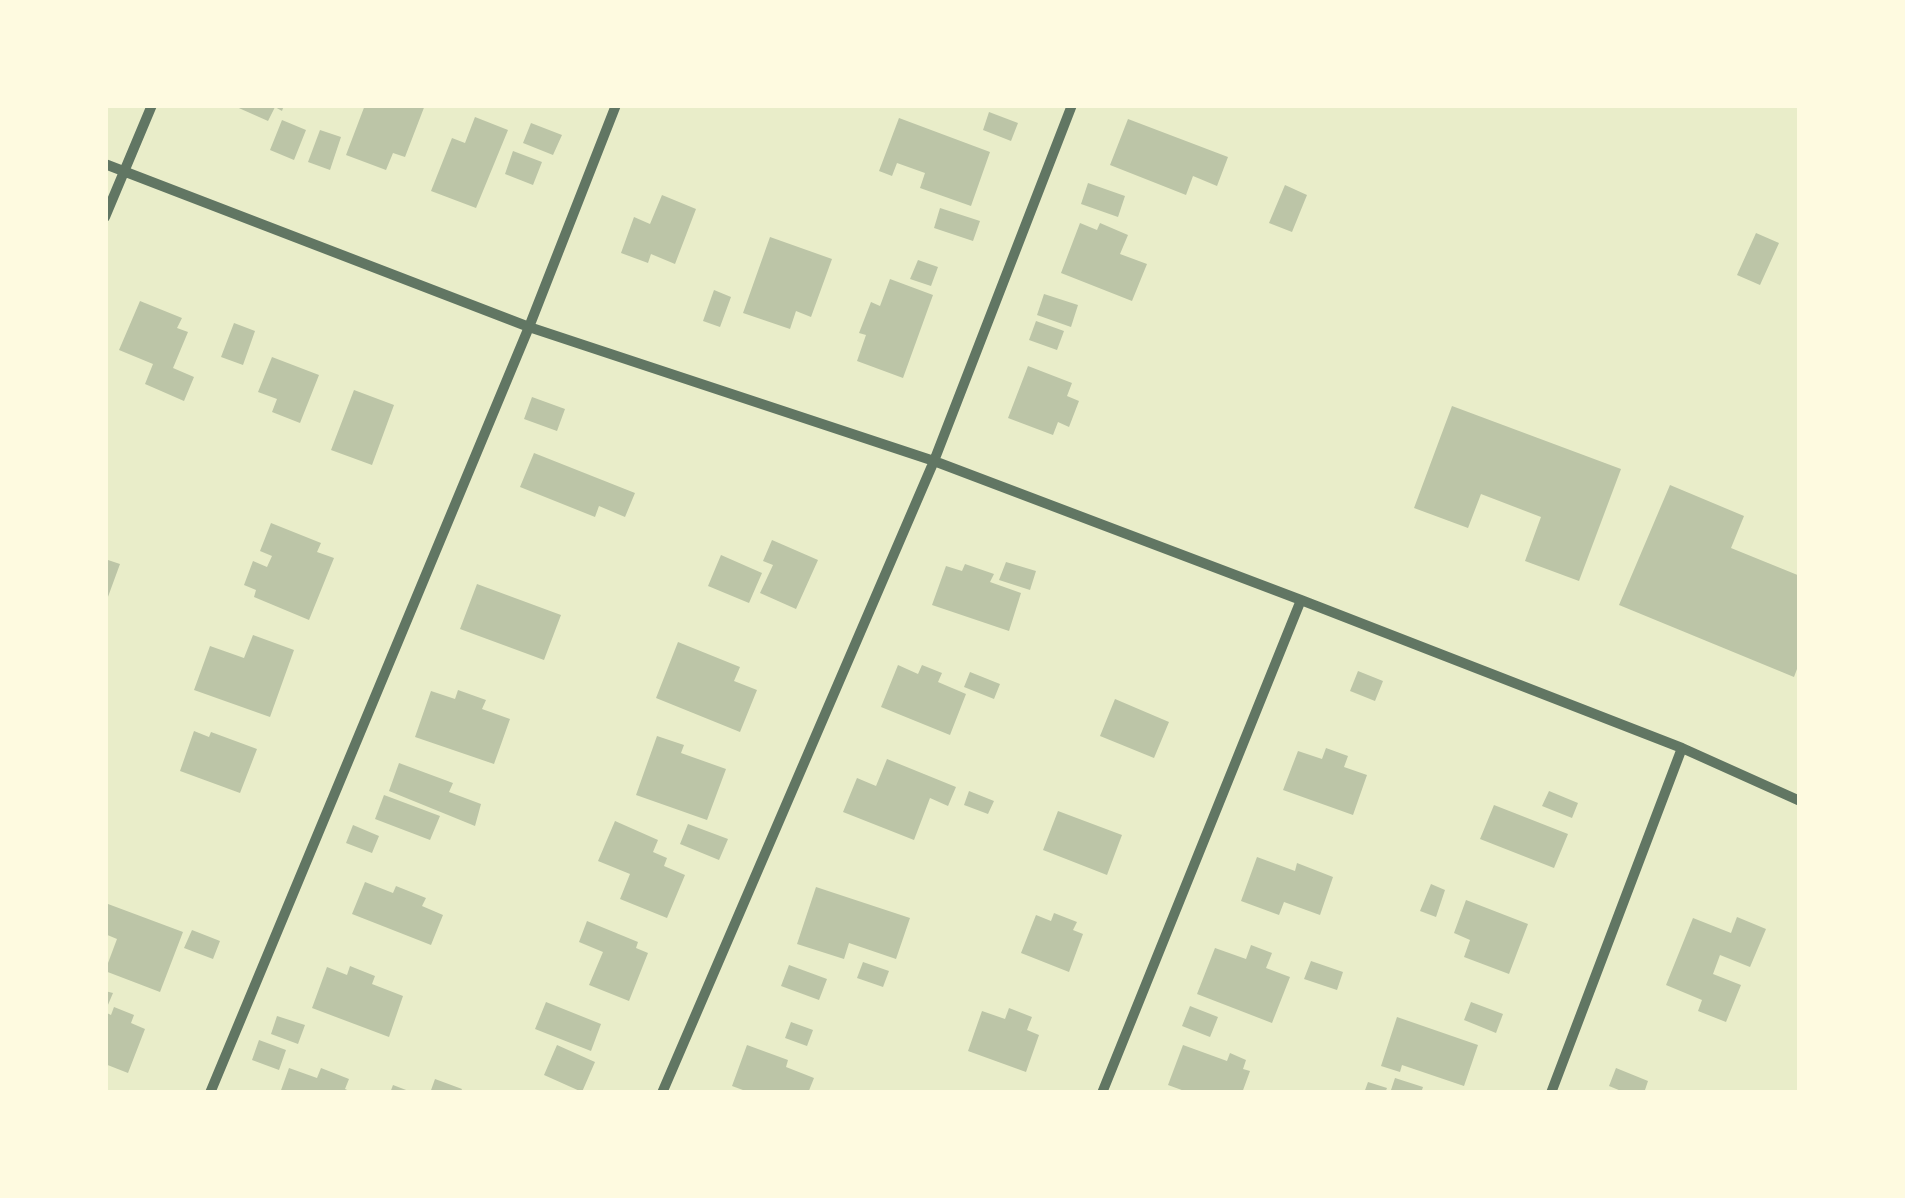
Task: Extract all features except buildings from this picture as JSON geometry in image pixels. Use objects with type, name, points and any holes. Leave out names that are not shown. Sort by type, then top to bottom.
[{"type":"street","points":[[105,216],[152,105]]},
{"type":"street","points":[[210,1093],[529,328],[616,105]]},
{"type":"street","points":[[662,1093],[934,461],[1072,105]]},
{"type":"street","points":[[105,164],[529,328],[934,461],[1682,748],[1800,801]]},
{"type":"street","points":[[1102,1093],[1301,600]]},
{"type":"street","points":[[1551,1093],[1682,748]]}]
